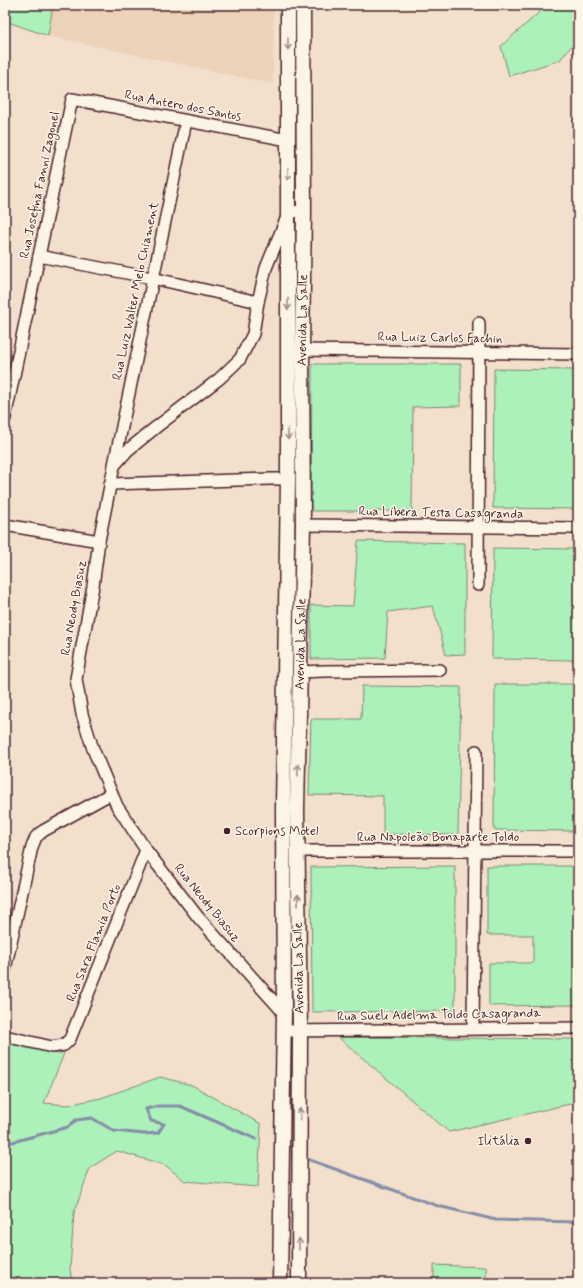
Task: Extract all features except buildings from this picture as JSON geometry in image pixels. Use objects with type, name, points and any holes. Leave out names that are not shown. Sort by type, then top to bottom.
[{"type":"main road","name":"Avenida La Salle","points":[[280,1283],[284,1013],[283,808],[288,479],[288,5]]},
{"type":"main road","name":"Avenida La Salle","points":[[299,1283],[300,1031],[297,851],[303,525],[303,5]]},
{"type":"main road","points":[[286,583],[301,583]]},
{"type":"main road","points":[[283,808],[298,809]]},
{"type":"street","name":"Rua Antero dos Santos","points":[[72,99],[288,140]]},
{"type":"street","name":"Rua Josefina Fanni Zagonel","points":[[5,418],[72,99]]},
{"type":"street","name":"Rua Luiz Walter Melo Chiament","points":[[114,466],[152,278],[186,121]]},
{"type":"street","points":[[289,212],[304,211]]},
{"type":"street","name":"Rua Neody Biasuz","points":[[284,1013],[198,917],[146,850],[117,806],[93,749],[82,714],[76,679],[93,586],[99,541],[114,466],[128,450],[219,379],[240,359],[253,334],[258,302],[266,268],[289,212]]},
{"type":"street","points":[[39,256],[152,278],[258,302]]},
{"type":"street","points":[[478,585],[479,324]]},
{"type":"street","name":"Rua Luiz Carlos Fachin","points":[[302,350],[578,354]]},
{"type":"street","points":[[110,484],[288,479]]},
{"type":"street","points":[[5,525],[99,541]]},
{"type":"street","name":"Rua Libera Testa Casagranda","points":[[303,525],[578,528]]},
{"type":"street","points":[[300,672],[440,670]]},
{"type":"street","points":[[473,1028],[476,751]]},
{"type":"street","points":[[5,969],[32,847],[36,837],[43,831],[112,793]]},
{"type":"street","name":"Rua Sara Flamia Porto","points":[[5,1036],[52,1046],[64,1045],[70,1039],[146,850]]},
{"type":"street","name":"Rua Napoleão Bonaparte Toldo","points":[[297,851],[578,851]]},
{"type":"street","name":"Rua Sueli Adelma Toldo Casagranda","points":[[283,1031],[578,1028]]},
{"type":"shaded area","points":[[53,5],[274,5],[273,84],[48,36]]},
{"type":"green space","points":[[5,5],[53,5],[48,36],[5,21]]},
{"type":"green space","points":[[539,5],[578,5],[578,38],[560,60],[509,76],[501,46],[543,9]]},
{"type":"green space","points":[[312,364],[461,364],[461,406],[413,407],[412,511],[311,511]]},
{"type":"green space","points":[[494,369],[578,370],[578,509],[493,508]]},
{"type":"green space","points":[[358,541],[465,543],[465,654],[446,655],[433,606],[388,612],[385,658],[311,659],[311,605],[353,606]]},
{"type":"green space","points":[[493,548],[578,549],[578,660],[492,659]]},
{"type":"green space","points":[[495,684],[578,684],[578,831],[494,830]]},
{"type":"green space","points":[[362,686],[461,687],[458,835],[383,834],[383,796],[309,795],[311,719],[361,719]]},
{"type":"green space","points":[[455,866],[455,1011],[312,1012],[311,867]]},
{"type":"green space","points":[[487,866],[578,866],[578,1005],[489,1006],[489,963],[533,963],[533,935],[487,935]]},
{"type":"green space","points":[[338,1037],[578,1039],[578,1102],[449,1132]]},
{"type":"green space","points":[[5,1042],[59,1054],[65,1051],[44,1103],[67,1105],[101,1098],[160,1077],[192,1085],[261,1124],[258,1187],[185,1181],[165,1165],[117,1151],[90,1168],[74,1213],[70,1269],[72,1283],[5,1283]]},
{"type":"green space","points":[[434,1265],[486,1267],[486,1283],[434,1283]]},
{"type":"waterway","points":[[5,1144],[68,1127],[76,1120],[92,1118],[114,1131],[144,1134],[158,1133],[164,1124],[151,1121],[146,1109],[158,1106],[180,1106],[256,1139]]},
{"type":"waterway","points":[[307,1159],[438,1206],[496,1220],[578,1222]]},
{"type":"place","name":"Scorpions Motel","points":[[227,831]]},
{"type":"place","name":"Ilitália","points":[[528,1141]]}]
